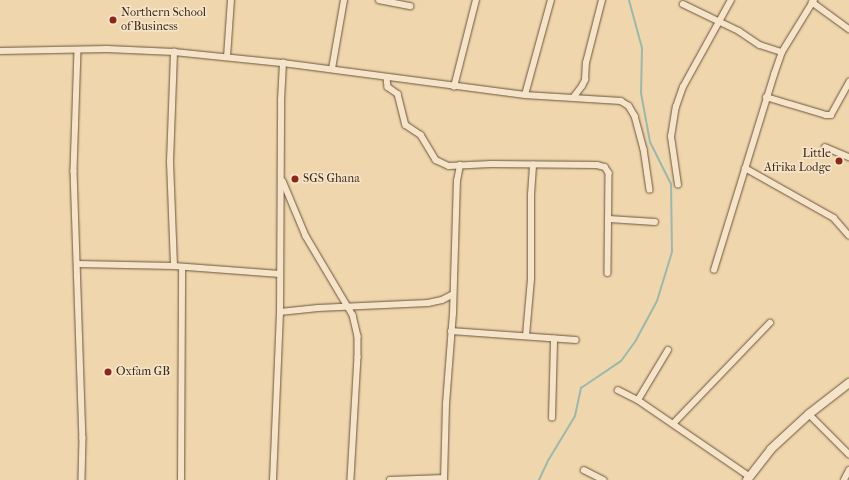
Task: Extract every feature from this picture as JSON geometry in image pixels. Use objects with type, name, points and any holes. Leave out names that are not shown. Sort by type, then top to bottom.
[{"type":"street","points":[[227,57],[231,0]]},
{"type":"street","points":[[332,69],[344,0]]},
{"type":"street","points":[[379,0],[410,6]]},
{"type":"street","points":[[454,87],[476,0]]},
{"type":"street","points":[[525,95],[551,0]]},
{"type":"street","points":[[573,98],[585,80],[586,63],[602,0]]},
{"type":"street","points":[[678,185],[671,136],[676,107],[683,87],[731,0]]},
{"type":"street","points":[[714,270],[766,97],[782,52],[813,1],[849,30]]},
{"type":"street","points":[[683,4],[720,21],[760,45],[782,52]]},
{"type":"street","points":[[0,51],[78,50],[174,52],[332,69],[387,78],[525,95],[620,101],[629,106],[635,116],[644,149],[650,190]]},
{"type":"street","points":[[78,50],[74,171],[78,264],[82,480]]},
{"type":"street","points":[[174,52],[170,162],[174,266]]},
{"type":"street","points":[[273,480],[280,312],[281,101],[283,63]]},
{"type":"street","points":[[387,78],[388,87],[398,94],[406,125],[421,135],[436,160],[449,166],[597,165],[605,167],[609,173],[608,273]]},
{"type":"street","points":[[766,97],[826,115],[831,114],[849,82]]},
{"type":"street","points":[[825,147],[849,157]]},
{"type":"street","points":[[390,480],[444,479],[446,404],[451,331],[457,182],[460,165]]},
{"type":"street","points":[[526,336],[531,279],[531,195],[533,165]]},
{"type":"street","points":[[745,168],[834,218],[849,235]]},
{"type":"street","points":[[281,178],[306,236],[350,306],[358,336],[351,480]]},
{"type":"street","points":[[609,219],[655,222]]},
{"type":"street","points":[[78,264],[174,266],[182,268],[280,274]]},
{"type":"street","points":[[182,268],[182,480]]},
{"type":"street","points":[[280,312],[350,306],[428,303],[442,300],[452,295]]},
{"type":"street","points":[[673,424],[770,323]]},
{"type":"street","points":[[451,331],[576,340]]},
{"type":"street","points":[[552,418],[554,338]]},
{"type":"street","points":[[638,400],[668,350]]},
{"type":"street","points":[[618,390],[638,400],[748,478],[771,449],[809,414],[849,383]]},
{"type":"street","points":[[809,414],[849,454]]},
{"type":"street","points":[[584,470],[604,480]]},
{"type":"street","points":[[844,480],[849,470]]},
{"type":"waterway","points":[[539,480],[549,459],[575,416],[581,388],[621,361],[636,340],[657,301],[672,252],[671,184],[650,142],[641,93],[642,48],[629,0]]},
{"type":"place","name":"Northern School of Business","points":[[113,20]]},
{"type":"place","name":"Little Afrika Lodge","points":[[839,161]]},
{"type":"place","name":"SGS Ghana","points":[[295,179]]},
{"type":"place","name":"Oxfam GB","points":[[108,372]]}]
